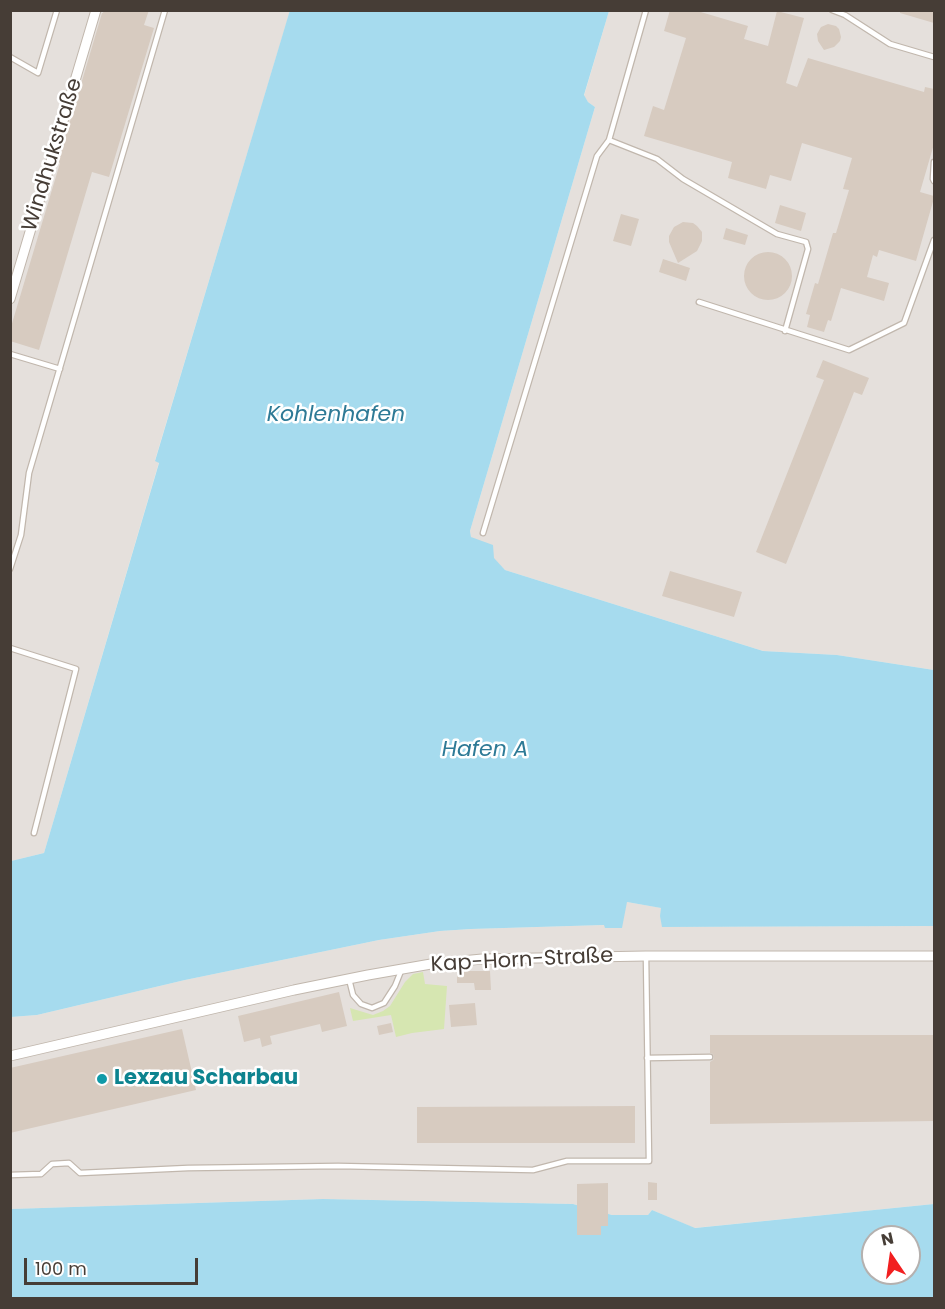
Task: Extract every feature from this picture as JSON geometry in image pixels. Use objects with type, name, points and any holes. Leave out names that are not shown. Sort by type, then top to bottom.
[{"type":"street","name":"Windhukstraße","points":[[10,299],[96,10]]},
{"type":"street","name":"Kap-Horn-Straße","points":[[10,1056],[349,979],[402,969],[482,959],[646,956],[934,956]]},
{"type":"lane","points":[[10,57],[38,73],[57,10]]},
{"type":"lane","points":[[10,569],[21,535],[29,473],[165,10]]},
{"type":"lane","points":[[483,533],[597,156],[609,140],[646,10]]},
{"type":"lane","points":[[832,10],[890,44],[934,57]]},
{"type":"lane","points":[[609,140],[657,159],[683,179],[777,234],[806,242],[808,249],[785,331]]},
{"type":"lane","points":[[934,162],[934,181]]},
{"type":"lane","points":[[699,302],[849,350],[904,323],[934,240]]},
{"type":"lane","points":[[10,354],[60,369]]},
{"type":"lane","points":[[10,648],[76,669],[34,833]]},
{"type":"lane","points":[[10,1175],[41,1173],[52,1164],[69,1163],[80,1173],[188,1168],[338,1166],[533,1170],[567,1161],[649,1161],[646,956]]},
{"type":"lane","points":[[349,979],[353,995],[361,1004],[372,1008],[384,1003],[402,969]]},
{"type":"lane","points":[[647,1058],[710,1057]]},
{"type":"shaded area","points":[[10,11],[290,11],[155,460],[159,462],[44,853],[11,861]]},
{"type":"shaded area","points":[[609,11],[934,11],[934,670],[837,655],[763,651],[505,570],[471,537],[470,531],[595,107],[584,96]]},
{"type":"shaded area","points":[[627,902],[662,908],[663,927],[934,926],[934,1204],[694,1228],[652,1210],[648,1215],[612,1215],[573,1204],[323,1199],[11,1209],[11,1017],[37,1015],[185,980],[379,940],[440,931],[605,925]]},
{"type":"green space","points":[[423,972],[425,984],[447,986],[444,1029],[396,1037],[391,1015],[353,1021],[350,1008],[373,1015],[383,1011],[390,1006],[405,982],[413,974]]},
{"type":"water","points":[[290,10],[609,11],[584,95],[595,107],[470,531],[471,537],[493,545],[494,558],[505,570],[763,651],[837,655],[934,670],[934,926],[662,927],[661,908],[627,902],[622,928],[605,928],[604,925],[440,931],[379,940],[185,980],[37,1015],[11,1017],[11,861],[44,853],[159,463],[155,461]]},
{"type":"water","points":[[323,1199],[573,1204],[612,1215],[648,1215],[652,1210],[695,1228],[934,1204],[934,1298],[11,1298],[11,1209]]},
{"type":"building","points":[[104,10],[149,10],[144,25],[154,28],[109,177],[92,172],[39,350],[10,341],[10,330]]},
{"type":"building","points":[[670,10],[694,10],[748,26],[744,39],[768,46],[777,11],[804,18],[786,83],[797,87],[808,58],[924,92],[925,87],[934,89],[934,144],[920,192],[934,196],[934,198],[916,261],[879,250],[877,257],[873,255],[867,277],[889,283],[884,301],[841,288],[831,321],[828,320],[824,332],[807,327],[810,315],[806,314],[815,283],[818,284],[849,190],[843,189],[852,158],[802,143],[791,181],[770,175],[766,189],[728,178],[732,162],[644,136],[653,106],[664,110],[686,38],[664,31]]},
{"type":"building","points":[[900,10],[934,10],[934,23],[900,13]]},
{"type":"building","points":[[828,24],[839,29],[841,37],[834,47],[824,50],[818,41],[817,34],[821,27]]},
{"type":"building","points":[[780,205],[806,213],[801,231],[775,223]]},
{"type":"building","points":[[621,214],[639,219],[631,246],[613,241]]},
{"type":"building","points":[[683,222],[697,226],[702,232],[702,241],[697,251],[678,263],[669,242],[669,236],[674,227]]},
{"type":"building","points":[[726,228],[748,235],[745,245],[723,239]]},
{"type":"building","points":[[763,252],[773,252],[785,259],[792,271],[792,281],[785,293],[773,300],[763,300],[748,289],[744,281],[744,271],[755,256]]},
{"type":"building","points":[[663,259],[690,268],[686,281],[659,272]]},
{"type":"building","points":[[823,360],[869,378],[862,395],[854,392],[786,564],[756,552],[824,380],[816,377]]},
{"type":"building","points":[[670,571],[742,592],[734,617],[662,596]]},
{"type":"building","points":[[457,971],[490,971],[491,990],[475,990],[474,983],[457,983]]},
{"type":"building","points":[[339,992],[347,1026],[322,1032],[320,1024],[270,1036],[272,1044],[262,1047],[260,1038],[244,1042],[238,1016]]},
{"type":"building","points":[[475,1003],[477,1025],[451,1027],[449,1005]]},
{"type":"building","points":[[391,1023],[393,1032],[379,1035],[377,1026]]},
{"type":"building","name":"Lexzau Scharbau","points":[[182,1029],[196,1090],[10,1133],[10,1068]]},
{"type":"building","points":[[710,1035],[934,1035],[934,1121],[710,1124],[710,1062],[714,1058],[710,1053]]},
{"type":"building","points":[[635,1106],[635,1143],[417,1143],[417,1107]]},
{"type":"building","points":[[648,1182],[657,1183],[657,1200],[648,1200]]},
{"type":"building","points":[[608,1183],[608,1226],[601,1226],[601,1235],[577,1235],[577,1184]]},
{"type":"place","name":"Lexzau Scharbau","points":[[102,1079]]},
{"type":"water label","name":"Kohlenhafen","points":[[336,415]]},
{"type":"water label","name":"Hafen A","points":[[485,750]]}]
